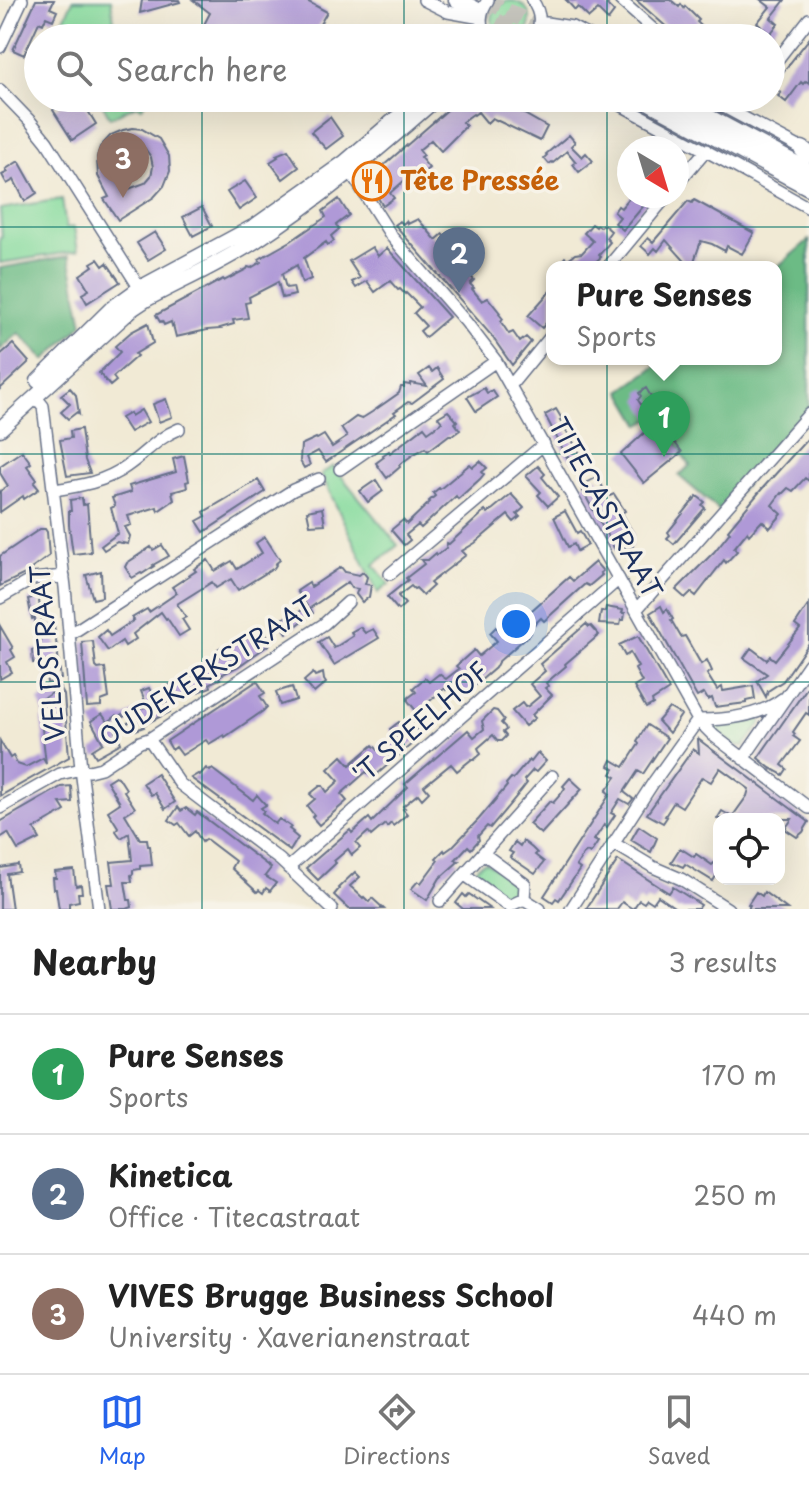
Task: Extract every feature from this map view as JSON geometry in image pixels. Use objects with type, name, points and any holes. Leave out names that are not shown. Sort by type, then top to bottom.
[{"type":"highway","points":[[457,0],[482,9]]},
{"type":"highway","points":[[668,112],[809,187]]},
{"type":"highway","points":[[698,112],[809,171]]},
{"type":"main road","points":[[0,416],[111,309],[251,244],[286,220],[405,112]]},
{"type":"main road","points":[[347,167],[419,112]]},
{"type":"main road","points":[[0,429],[122,318],[144,294]]},
{"type":"street","points":[[0,47],[22,0]]},
{"type":"street","points":[[424,0],[448,12],[482,9]]},
{"type":"street","points":[[533,0],[543,24]]},
{"type":"street","points":[[620,0],[647,24]]},
{"type":"street","points":[[785,50],[809,19]]},
{"type":"street","points":[[0,90],[47,142],[144,294]]},
{"type":"street","points":[[634,112],[809,208]]},
{"type":"street","points":[[736,113],[807,152]]},
{"type":"street","points":[[689,170],[706,150]]},
{"type":"street","name":"TITECASTRAAT","points":[[347,167],[392,237],[496,361],[698,720],[743,759],[809,808]]},
{"type":"street","points":[[613,261],[657,208]]},
{"type":"street","points":[[511,385],[546,342]]},
{"type":"street","points":[[340,469],[496,361]]},
{"type":"street","name":"VELDSTRAAT","points":[[35,396],[43,406],[54,490],[81,769],[99,909]]},
{"type":"street","points":[[636,610],[809,414]]},
{"type":"street","points":[[54,490],[105,479],[128,466],[156,441],[179,429]]},
{"type":"street","points":[[390,574],[544,444]]},
{"type":"street","points":[[69,635],[293,490],[319,479]]},
{"type":"street","points":[[0,598],[33,579],[64,576]]},
{"type":"street","name":"'T SPEELHOF","points":[[288,868],[619,579]]},
{"type":"street","name":"OUDEKERKSTRAAT","points":[[0,808],[60,774],[101,768],[324,624],[348,602]]},
{"type":"street","points":[[743,759],[809,664]]},
{"type":"street","points":[[571,909],[698,720],[761,711],[778,702],[793,687]]},
{"type":"street","points":[[149,739],[180,784],[288,868],[332,909]]},
{"type":"street","points":[[440,901],[552,776]]},
{"type":"street","points":[[613,843],[653,867],[681,879],[728,909]]},
{"type":"street","points":[[484,854],[525,884],[524,899]]},
{"type":"street","points":[[465,875],[509,906],[524,899]]},
{"type":"street","points":[[524,899],[540,909]]},
{"type":"green space","points":[[73,0],[111,0],[115,24],[62,24]]},
{"type":"green space","points":[[504,2],[518,2],[529,13],[529,24],[493,24],[493,13]]},
{"type":"green space","points":[[107,112],[122,112],[110,118]]},
{"type":"green space","points":[[62,199],[66,228],[74,227],[78,251],[0,263],[0,209]]},
{"type":"green space","points":[[809,240],[809,411],[721,512],[679,476],[690,465],[680,453],[682,451],[653,418],[641,425],[621,391],[658,365],[782,365],[782,263]]},
{"type":"green space","points":[[69,256],[83,324],[45,360],[19,333],[0,350],[0,268]]},
{"type":"green space","points":[[333,466],[398,545],[374,565],[389,584],[378,593],[321,474]]},
{"type":"green space","points":[[757,718],[761,724],[744,746],[735,746],[715,730],[719,725]]},
{"type":"green space","points":[[486,862],[518,884],[512,897],[508,899],[477,879],[475,870]]},
{"type":"building","points":[[36,0],[54,0],[50,8],[57,11],[53,20],[46,17],[43,24],[25,24]]},
{"type":"building","points":[[142,0],[179,0],[180,2],[140,13]]},
{"type":"building","points":[[193,0],[305,0],[327,12],[320,24],[204,24],[210,13]]},
{"type":"building","points":[[566,0],[611,0],[607,5],[614,12],[608,20],[598,10],[589,18]]},
{"type":"building","points":[[636,0],[671,0],[679,7],[681,4],[685,6],[699,20],[699,24],[663,24]]},
{"type":"building","points":[[761,0],[785,0],[771,18],[778,24],[758,24],[757,23],[770,7]]},
{"type":"building","points":[[24,26],[24,55],[13,50]]},
{"type":"building","points":[[809,39],[809,83],[801,82],[786,102],[785,69]]},
{"type":"building","points":[[54,112],[89,112],[96,124],[72,140]]},
{"type":"building","points":[[445,112],[478,112],[462,122],[466,126],[441,151],[431,140],[419,150],[423,155],[420,157],[429,168],[418,177],[414,172],[390,193],[394,198],[383,206],[367,180]]},
{"type":"building","points":[[478,112],[521,112],[547,127],[540,141],[492,118],[487,123]]},
{"type":"building","points":[[330,117],[343,136],[326,149],[311,132]]},
{"type":"building","points":[[142,129],[159,139],[169,156],[170,171],[164,186],[154,197],[118,220],[104,199],[109,197],[98,176],[97,157],[100,147],[111,135],[123,130]],"holes":[[[130,146],[145,149],[151,157],[151,176],[145,183],[126,190],[113,167],[115,158]]]},
{"type":"building","points":[[569,135],[575,142],[571,146],[582,157],[586,153],[593,161],[579,172],[567,151],[553,163],[549,164],[544,158]]},
{"type":"building","points":[[288,150],[299,167],[283,179],[270,162],[278,157],[276,155]]},
{"type":"building","points":[[19,161],[37,193],[25,201],[14,180],[7,184],[2,175]]},
{"type":"building","points":[[245,181],[257,198],[239,210],[227,192]]},
{"type":"building","points":[[339,199],[349,215],[336,225],[339,229],[331,236],[334,241],[328,245],[326,242],[304,258],[311,279],[302,283],[297,265],[282,274],[286,288],[293,287],[295,295],[282,298],[278,282],[249,297],[250,302],[245,303],[248,318],[233,320],[234,324],[221,329],[176,337],[171,322],[164,325],[160,322],[156,315],[261,262],[259,259],[326,217],[323,211]]},
{"type":"building","points":[[694,200],[754,233],[742,254],[727,246],[725,251],[701,241],[694,261],[685,261],[666,240],[658,251],[655,248],[650,254],[641,246],[648,238],[653,242],[682,208],[689,208],[689,202]]},
{"type":"building","points":[[202,207],[212,226],[193,236],[183,217]]},
{"type":"building","points":[[617,208],[642,208],[623,230],[615,223],[620,217],[614,212]]},
{"type":"building","points":[[418,219],[436,240],[443,234],[452,245],[457,241],[462,248],[453,255],[474,280],[470,284],[472,289],[482,301],[488,298],[500,313],[501,322],[509,334],[513,332],[520,342],[526,337],[531,342],[512,365],[491,335],[395,225],[400,221],[408,224]]},
{"type":"building","points":[[592,224],[600,227],[603,224],[611,231],[606,238],[610,242],[599,255],[601,257],[597,261],[562,261],[565,257],[568,259],[582,253],[593,241],[584,233]]},
{"type":"building","points":[[155,232],[166,249],[148,260],[137,243]]},
{"type":"building","points":[[372,247],[378,256],[387,248],[449,317],[425,337],[420,331],[426,326],[414,313],[420,307],[406,293],[390,281],[375,292],[367,281],[356,288],[352,282],[360,278],[349,261]]},
{"type":"building","points":[[98,259],[103,266],[107,263],[120,282],[87,303],[82,294],[89,290],[80,275]]},
{"type":"building","points":[[546,296],[546,323],[542,328],[528,316]]},
{"type":"building","points":[[148,323],[153,343],[135,354],[137,356],[113,377],[116,381],[110,386],[99,373],[120,352],[115,346]]},
{"type":"building","points":[[13,344],[29,362],[0,389],[0,355]]},
{"type":"building","points":[[429,368],[432,372],[437,368],[444,379],[326,462],[318,451],[307,457],[310,465],[304,468],[300,461],[301,445],[324,435],[332,447],[347,437],[341,428],[356,417],[361,419],[372,412],[399,393],[404,384],[427,386],[419,375]]},
{"type":"building","points":[[70,388],[76,395],[79,414],[77,412],[68,419],[61,412],[70,404],[61,395]]},
{"type":"building","points":[[484,388],[487,393],[492,390],[497,397],[476,411],[467,397]]},
{"type":"building","points":[[646,388],[674,426],[666,431],[682,452],[644,483],[621,454],[654,424],[638,400],[641,396],[639,393]]},
{"type":"building","points":[[166,399],[172,417],[159,422],[153,404]]},
{"type":"building","points":[[556,409],[582,457],[572,462],[545,415]]},
{"type":"building","points":[[141,410],[148,422],[130,432],[121,418]]},
{"type":"building","points":[[448,411],[460,430],[428,451],[425,448],[414,454],[387,478],[376,463],[383,455],[424,427],[428,432],[442,422],[438,417]]},
{"type":"building","points":[[81,429],[90,473],[67,476],[60,440],[71,438],[70,431]]},
{"type":"building","points":[[809,437],[809,481],[805,478],[793,491],[788,488],[781,493],[772,505],[782,514],[770,528],[762,521],[749,535],[747,532],[734,548],[737,551],[726,563],[724,560],[696,596],[691,592],[685,598],[676,590],[714,552],[761,490]]},
{"type":"building","points":[[22,451],[31,463],[27,466],[39,489],[0,512],[0,491],[8,486],[0,473],[0,466]]},
{"type":"building","points":[[184,456],[189,481],[186,482],[187,488],[172,492],[174,500],[158,511],[157,507],[128,516],[131,525],[125,527],[130,536],[128,544],[117,542],[104,550],[101,546],[118,533],[111,508],[115,506],[112,498],[131,492],[129,486],[176,472],[173,459]]},
{"type":"building","points":[[480,461],[487,468],[480,479],[421,528],[418,525],[406,535],[410,540],[404,545],[391,530],[403,520],[407,524],[430,502],[435,496],[433,493],[470,464],[473,467]]},
{"type":"building","points":[[538,466],[545,474],[542,477],[558,497],[548,506],[538,495],[541,492],[526,476]]},
{"type":"building","points":[[597,477],[605,491],[610,496],[614,494],[625,511],[622,513],[634,535],[629,539],[633,546],[626,550],[624,545],[615,550],[580,486]]},
{"type":"building","points":[[258,480],[265,492],[204,532],[197,521],[206,516],[204,512]]},
{"type":"building","points":[[376,480],[383,491],[368,502],[360,491]]},
{"type":"building","points":[[511,494],[524,508],[517,514],[520,517],[514,522],[508,515],[462,551],[466,555],[430,583],[433,586],[423,595],[411,586],[398,596],[405,604],[398,610],[387,597],[424,564],[421,560],[437,555],[485,511],[487,513]]},
{"type":"building","points":[[697,496],[705,502],[702,505],[705,508],[674,544],[667,538],[670,535],[668,532]]},
{"type":"building","points":[[82,498],[83,505],[87,504],[91,552],[73,554],[70,500]]},
{"type":"building","points":[[322,508],[325,524],[310,525],[307,511]]},
{"type":"building","points":[[565,511],[588,545],[577,551],[574,544],[568,547],[554,517]]},
{"type":"building","points":[[40,529],[47,532],[49,556],[23,575],[0,586],[0,556]]},
{"type":"building","points":[[265,537],[280,560],[274,568],[238,590],[231,579],[216,588],[212,582],[177,604],[186,617],[182,619],[189,630],[179,636],[161,612],[133,634],[136,639],[125,646],[122,641],[108,651],[98,637],[106,630],[110,636],[134,620],[132,618],[147,609],[149,612],[177,593],[172,587],[208,560],[215,571],[232,561],[237,569],[262,553],[256,543]]},
{"type":"building","points":[[162,545],[169,556],[132,578],[125,567],[127,563],[151,547],[153,550]]},
{"type":"building","points":[[595,562],[603,571],[600,573],[602,575],[589,586],[585,584],[544,621],[541,618],[528,630],[531,633],[465,694],[459,698],[450,687],[445,688],[417,712],[408,701],[416,692],[413,688],[425,678],[429,682],[439,674],[446,679],[459,669],[456,666],[474,650],[479,656],[497,641],[490,633],[496,627],[504,635],[569,577],[573,581]]},
{"type":"building","points":[[341,567],[345,572],[359,575],[363,572],[367,577],[365,584],[371,585],[369,597],[362,602],[356,594],[358,589],[352,588],[348,582],[310,608],[313,613],[287,633],[279,621],[292,613],[294,616],[307,606],[297,591],[309,583],[311,587]]},
{"type":"building","points":[[101,571],[102,597],[93,599],[86,575]]},
{"type":"building","points":[[38,594],[42,623],[35,624],[28,599]]},
{"type":"building","points":[[809,604],[809,643],[783,681],[768,691],[766,697],[757,681],[767,674],[744,658],[751,648],[767,660],[770,656],[775,660],[800,629],[795,625]]},
{"type":"building","points":[[661,606],[664,612],[667,609],[681,637],[685,636],[701,664],[707,660],[712,671],[707,674],[717,690],[722,687],[723,691],[753,686],[755,699],[715,707],[712,698],[708,700],[704,693],[697,697],[650,613]]},
{"type":"building","points":[[606,607],[623,610],[624,620],[620,625],[599,624],[601,611],[605,612]]},
{"type":"building","points":[[586,624],[599,635],[546,683],[548,686],[545,688],[552,695],[525,726],[512,711],[522,703],[528,706],[540,696],[530,684],[545,671],[540,664]]},
{"type":"building","points":[[54,625],[61,679],[47,683],[45,661],[33,663],[32,650],[41,649],[39,626]]},
{"type":"building","points":[[0,626],[15,657],[7,662],[12,672],[0,679]]},
{"type":"building","points":[[360,627],[365,633],[373,629],[379,638],[334,665],[319,642],[327,637],[334,648],[353,636],[351,632]]},
{"type":"building","points":[[260,629],[269,638],[270,644],[219,676],[220,679],[210,683],[211,687],[174,701],[168,686],[199,672],[199,666],[221,656],[218,649],[240,639],[242,641]]},
{"type":"building","points":[[638,636],[669,690],[646,708],[634,687],[642,682],[635,669],[638,667],[630,653],[625,656],[619,645]]},
{"type":"building","points":[[93,641],[96,667],[105,668],[109,698],[101,701],[101,706],[87,707],[82,642]]},
{"type":"building","points":[[313,673],[315,676],[323,673],[326,683],[314,693],[304,681]]},
{"type":"building","points":[[257,681],[265,693],[260,696],[267,707],[263,711],[209,744],[206,740],[182,755],[176,747],[172,750],[167,741]]},
{"type":"building","points":[[809,685],[809,715],[806,713],[793,732],[793,736],[800,741],[782,765],[787,769],[783,775],[758,758]]},
{"type":"building","points":[[292,687],[296,700],[280,705],[276,692]]},
{"type":"building","points":[[60,688],[64,695],[69,757],[0,796],[0,741],[17,764],[26,767],[43,758],[46,764],[41,719],[44,718],[39,701]]},
{"type":"building","points":[[149,688],[158,705],[166,702],[170,712],[136,730],[132,720],[116,731],[121,743],[96,757],[92,750],[103,743],[91,721],[102,714],[108,722],[116,716],[123,717],[147,706],[141,691]]},
{"type":"building","points":[[669,708],[681,715],[669,733],[658,721]]},
{"type":"building","points":[[493,710],[504,720],[501,723],[506,736],[501,741],[493,735],[478,748],[481,754],[457,771],[451,764],[424,786],[429,792],[422,799],[418,794],[403,806],[405,816],[393,826],[391,823],[387,827],[385,824],[371,836],[368,832],[356,843],[360,848],[352,855],[348,849],[318,880],[306,868],[350,830],[352,833],[369,818],[372,822],[408,787],[405,784],[468,730],[474,737],[484,729],[482,721]]},
{"type":"building","points":[[399,722],[405,730],[411,724],[421,736],[374,777],[366,772],[341,794],[347,801],[319,825],[307,806],[315,799],[310,794],[320,786],[327,792],[339,781],[328,769],[342,756],[350,765],[373,745],[378,750],[395,736],[390,729]]},
{"type":"building","points":[[647,725],[667,738],[643,774],[638,771],[624,792],[633,799],[629,804],[620,799],[611,813],[615,815],[594,840],[598,842],[590,854],[587,852],[583,855],[576,866],[580,869],[559,900],[556,898],[553,902],[544,896],[610,794],[606,791],[616,777],[611,774],[614,769],[609,766],[612,760],[624,767]]},
{"type":"building","points":[[698,739],[809,822],[803,832],[797,837],[785,829],[792,819],[785,819],[785,813],[735,813],[749,789],[720,768],[711,782],[702,777],[682,807],[674,802],[663,823],[647,814],[693,749],[699,753]]},
{"type":"building","points":[[538,753],[546,761],[524,780],[527,783],[521,791],[490,828],[487,826],[478,836],[479,840],[471,849],[468,846],[455,860],[459,861],[440,878],[427,900],[411,889],[418,881],[421,883],[438,860],[436,858],[452,847],[511,778]]},
{"type":"building","points":[[206,768],[212,769],[253,800],[257,795],[266,805],[261,808],[262,813],[275,824],[279,819],[291,827],[289,829],[298,838],[290,851],[191,778],[200,775]]},
{"type":"building","points":[[157,774],[175,802],[165,809],[155,793],[151,795],[143,783]]},
{"type":"building","points":[[115,776],[126,789],[124,791],[135,808],[125,814],[140,839],[147,839],[152,865],[133,870],[132,882],[125,882],[132,907],[127,909],[112,909],[108,884],[114,884],[111,862],[132,860],[129,833],[121,838],[108,811],[120,803],[107,781]]},
{"type":"building","points":[[570,778],[582,789],[541,834],[529,824],[550,801],[553,803]]},
{"type":"building","points":[[71,786],[72,802],[60,803],[65,811],[34,829],[40,839],[18,850],[8,833],[0,838],[0,822],[61,787]]},
{"type":"building","points":[[178,807],[181,811],[186,808],[195,815],[197,812],[271,868],[265,876],[276,883],[270,891],[266,888],[263,893],[257,892],[231,868],[235,861],[206,839],[202,842],[195,831],[189,836],[179,823],[176,825],[169,820]]},
{"type":"building","points":[[639,826],[657,838],[651,852],[631,840]]},
{"type":"building","points":[[523,841],[544,862],[535,874],[510,857],[513,853],[509,851],[515,842],[520,846]]},
{"type":"building","points":[[680,848],[694,857],[696,854],[713,864],[713,881],[685,864],[683,867],[671,862]]},
{"type":"building","points":[[618,860],[669,893],[673,887],[701,905],[698,909],[677,909],[658,896],[653,903],[647,899],[644,903],[639,900],[633,909],[622,902],[617,909],[586,909]]},
{"type":"building","points":[[18,865],[19,872],[7,874],[12,909],[0,909],[0,868]]},
{"type":"building","points":[[74,870],[76,886],[81,885],[79,901],[69,903],[69,909],[59,909],[54,889],[55,872]]},
{"type":"building","points":[[355,872],[360,877],[350,886],[363,898],[369,902],[372,898],[384,909],[349,909],[334,895]]},
{"type":"building","points":[[756,892],[762,896],[764,892],[787,909],[748,909]]},
{"type":"building","points":[[463,894],[466,897],[469,894],[490,909],[463,909],[456,903]]},
{"type":"tunnel","points":[[486,0],[532,24]]},
{"type":"tunnel","points":[[476,10],[502,24]]},
{"type":"place","name":"Tête Pressée","points":[[372,181]]},
{"type":"place","name":"VIVES Brugge Business School","points":[[123,198]]},
{"type":"place","name":"Kinetica","points":[[459,293]]},
{"type":"place","name":"Pure Senses","points":[[664,457]]}]
